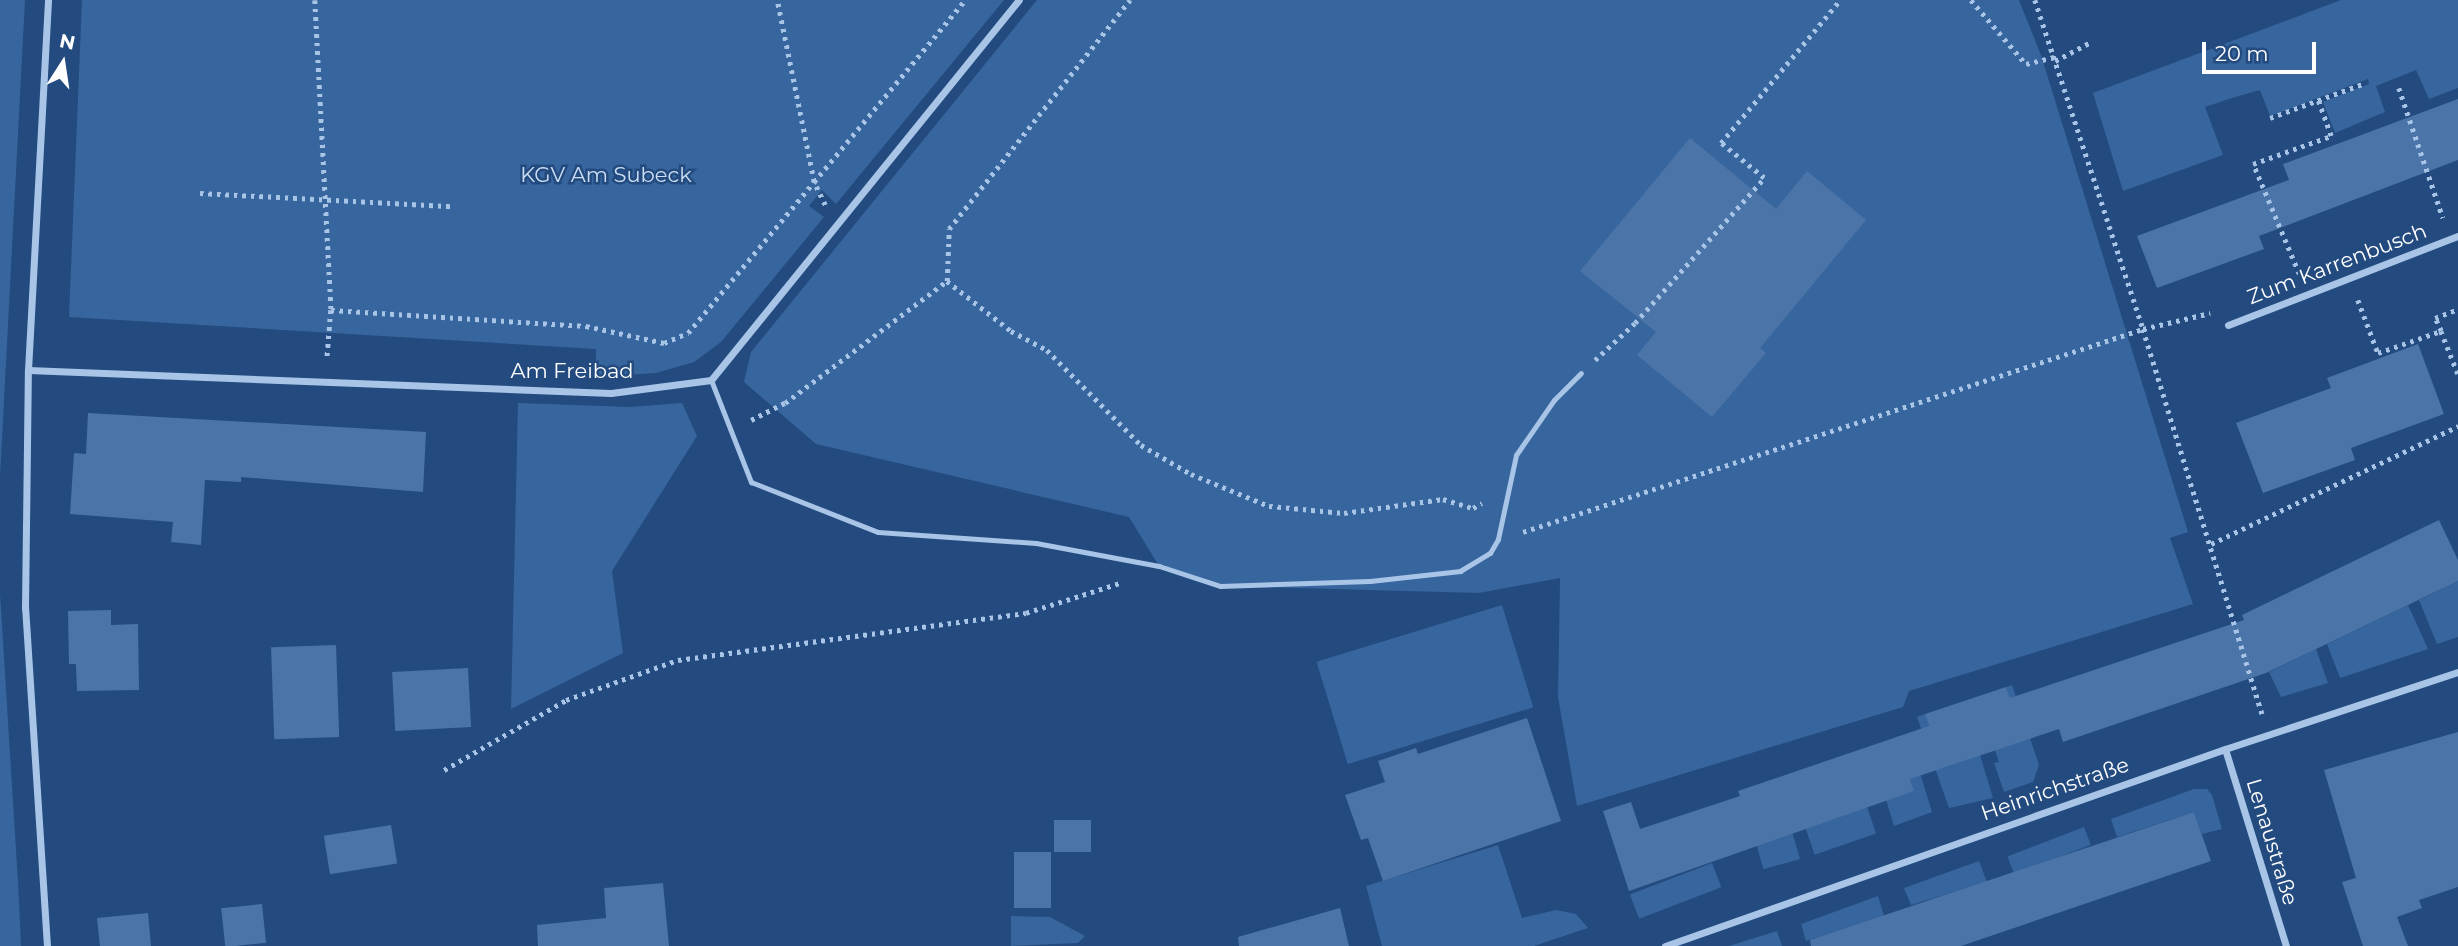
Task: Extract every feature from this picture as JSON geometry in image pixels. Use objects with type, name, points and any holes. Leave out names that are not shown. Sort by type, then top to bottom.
[{"type":"street","points":[[47,946],[25,608],[28,370],[48,0]]},
{"type":"street","points":[[711,380],[1019,0]]},
{"type":"street","name":"Zum Karrenbusch","points":[[2228,324],[2454,237]]},
{"type":"street","name":"Am Freibad","points":[[28,370],[611,393],[711,380]]},
{"type":"street","name":"Heinrichstraße","points":[[1665,946],[2225,749],[2458,673]]},
{"type":"street","name":"Lenaustraße","points":[[2225,749],[2286,946]]},
{"type":"lane","points":[[711,380],[751,482],[878,532],[1036,543],[1159,566],[1220,586],[1370,581],[1460,571],[1490,553],[1498,539],[1516,455],[1554,400],[1581,373]]},
{"type":"path","points":[[315,0],[331,310],[325,381]]},
{"type":"path","points":[[777,0],[814,182]]},
{"type":"path","points":[[331,310],[586,326],[664,342],[679,339],[965,0]]},
{"type":"path","points":[[947,281],[949,229],[1130,0]]},
{"type":"path","points":[[1581,373],[1635,323],[1764,178],[1721,143],[1840,0]]},
{"type":"path","points":[[1971,0],[2026,64],[2055,59],[2090,42]]},
{"type":"path","points":[[2035,0],[2143,329],[2269,735]]},
{"type":"path","points":[[2270,118],[2365,83]]},
{"type":"path","points":[[2399,88],[2454,237]]},
{"type":"path","points":[[2307,294],[2253,164],[2331,136],[2318,100]]},
{"type":"path","points":[[200,193],[452,206]]},
{"type":"path","points":[[2349,278],[2378,353],[2441,331]]},
{"type":"path","points":[[732,430],[785,403],[947,281]]},
{"type":"path","points":[[947,281],[1011,331],[1047,350],[1141,445],[1191,474],[1269,506],[1344,513],[1443,499],[1473,508],[1508,489]]},
{"type":"path","points":[[2458,309],[2435,318],[2458,374]]},
{"type":"path","points":[[1498,539],[2143,329],[2206,311],[2228,324]]},
{"type":"path","points":[[2211,544],[2458,426]]},
{"type":"path","points":[[444,770],[566,700],[678,660],[1026,612],[1152,573],[1159,566]]},
{"type":"green space","points":[[0,0],[25,0],[0,477]]},
{"type":"green space","name":"KGV Am Subeck","points":[[82,0],[1004,0],[836,204],[822,190],[809,206],[824,217],[721,342],[694,362],[656,373],[596,377],[596,349],[69,317]]},
{"type":"green space","points":[[1037,0],[2019,0],[2041,55],[2188,532],[2170,538],[2193,604],[1909,691],[1903,707],[1577,806],[1558,697],[1560,578],[1479,593],[1220,586],[1159,566],[1129,517],[816,444],[744,382],[751,352]]},
{"type":"green space","points":[[2341,0],[2458,0],[2458,88],[2429,99],[2416,70],[2376,86],[2385,112],[2335,133],[2323,102],[2369,84],[2368,79],[2270,116],[2260,90],[2232,98],[2205,107],[2223,155],[2123,191],[2093,93]]},
{"type":"green space","points":[[518,403],[630,407],[682,403],[697,436],[612,571],[623,653],[511,709]]},
{"type":"green space","points":[[2458,581],[2458,637],[2437,644],[2419,600]]},
{"type":"green space","points":[[0,593],[18,882],[21,946],[0,946]]},
{"type":"green space","points":[[1502,605],[1533,707],[1348,764],[1316,662]]},
{"type":"green space","points":[[2408,605],[2428,649],[2340,678],[2327,644]]},
{"type":"green space","points":[[2316,649],[2328,683],[2281,697],[2269,672]]},
{"type":"green space","points":[[2012,685],[2039,765],[2033,782],[2004,792],[1994,763],[1999,762],[1995,750],[2024,740],[2006,687]]},
{"type":"green space","points":[[1925,714],[1943,768],[1980,755],[1993,798],[1949,808],[1917,717]]},
{"type":"green space","points":[[1908,734],[1932,812],[1894,826],[1886,800],[1914,791],[1896,737]]},
{"type":"green space","points":[[2194,789],[2207,789],[2212,795],[2222,829],[2202,834],[2194,812],[2117,837],[2111,819]]},
{"type":"green space","points":[[1867,807],[1876,833],[1815,855],[1806,828]]},
{"type":"green space","points":[[2084,827],[2091,845],[2014,874],[2007,856]]},
{"type":"green space","points":[[1792,831],[1800,859],[1763,869],[1755,841]]},
{"type":"green space","points":[[1498,845],[1522,918],[1556,910],[1576,914],[1588,928],[1534,946],[1382,946],[1366,886]]},
{"type":"green space","points":[[1979,861],[1987,882],[1911,905],[1904,888]]},
{"type":"green space","points":[[1712,863],[1721,887],[1639,919],[1630,895]]},
{"type":"green space","points":[[1878,896],[1884,916],[1806,941],[1801,924]]},
{"type":"green space","points":[[1011,916],[1050,917],[1085,936],[1078,943],[1011,946]]},
{"type":"green space","points":[[1777,931],[1782,946],[1729,946]]},
{"type":"building","points":[[2458,99],[2458,160],[2259,236],[2264,249],[2157,288],[2137,236],[2289,180],[2283,164]]},
{"type":"building","points":[[1690,138],[1776,209],[1807,171],[1866,220],[1760,348],[1766,353],[1712,417],[1637,355],[1656,332],[1580,271]]},
{"type":"building","points":[[2418,344],[2444,414],[2351,448],[2355,460],[2263,493],[2236,423],[2331,388],[2327,378]]},
{"type":"building","points":[[88,413],[426,432],[423,492],[241,477],[241,482],[205,480],[201,545],[171,542],[173,522],[70,514],[74,453],[86,454]]},
{"type":"building","points":[[2439,520],[2458,560],[2458,581],[2266,673],[2063,742],[2059,729],[1910,779],[1914,791],[1629,891],[1603,811],[1631,802],[1640,829],[1740,796],[1738,791],[1929,726],[1925,714],[2006,687],[2010,698],[2244,620],[2242,615]]},
{"type":"building","points":[[111,610],[111,625],[138,624],[139,690],[77,691],[76,664],[69,664],[68,611]]},
{"type":"building","points":[[336,645],[339,737],[274,739],[271,647]]},
{"type":"building","points":[[468,668],[471,727],[395,731],[392,672]]},
{"type":"building","points":[[1527,718],[1561,821],[1383,881],[1368,838],[1361,840],[1345,795],[1385,782],[1378,761],[1416,748],[1418,754]]},
{"type":"building","points":[[2458,732],[2458,887],[2419,900],[2422,908],[2397,917],[2408,946],[2363,946],[2342,882],[2356,878],[2324,770]]},
{"type":"building","points":[[2194,812],[2211,861],[1961,946],[1811,946],[1810,940]]},
{"type":"building","points":[[1054,820],[1091,820],[1091,852],[1054,852]]},
{"type":"building","points":[[391,825],[397,864],[330,874],[324,836]]},
{"type":"building","points":[[1014,852],[1051,852],[1051,908],[1014,908]]},
{"type":"building","points":[[663,883],[669,946],[538,946],[537,925],[606,918],[604,888]]},
{"type":"building","points":[[262,904],[266,943],[225,946],[221,908]]},
{"type":"building","points":[[1340,908],[1349,946],[1239,946],[1238,937]]},
{"type":"building","points":[[148,913],[151,946],[100,946],[97,918]]}]
